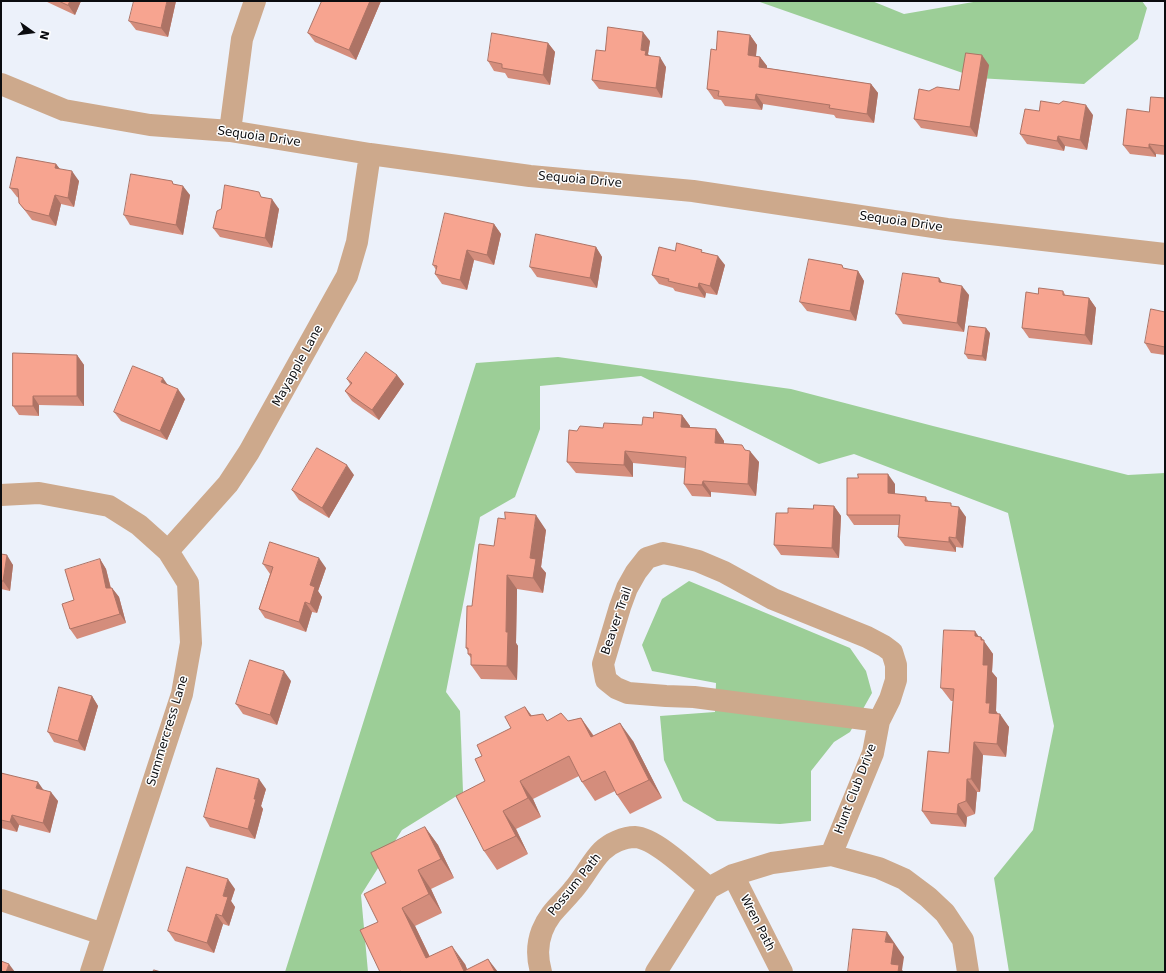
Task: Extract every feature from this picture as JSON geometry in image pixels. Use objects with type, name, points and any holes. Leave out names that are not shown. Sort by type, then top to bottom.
[{"type":"street","points":[[230,131],[242,39],[255,1]]},
{"type":"street","name":"Sequoia Drive","points":[[1,84],[64,110],[150,125],[230,131],[370,154],[530,176],[693,191],[947,229],[1165,254]]},
{"type":"street","name":"Mayapple Lane","points":[[168,551],[228,484],[249,452],[347,276],[357,242],[370,154]]},
{"type":"street","name":"Summercress Lane","points":[[1,495],[39,493],[109,506],[139,525],[168,551],[188,583],[191,643],[182,694],[91,972]]},
{"type":"street","name":"Beaver Trail","points":[[663,553],[678,556],[724,572],[773,599],[866,637],[884,646],[892,652],[896,665],[896,680],[890,699],[879,721],[694,697],[628,693],[616,688],[606,680],[603,664],[620,607],[627,588],[636,572],[647,558],[663,553]]},
{"type":"street","name":"Hunt Club Drive","points":[[830,855],[873,753],[879,721]]},
{"type":"street","name":"Possum Path","points":[[541,972],[537,947],[549,916],[574,890],[603,850],[622,838],[636,837],[648,840],[659,846],[710,888]]},
{"type":"street","points":[[656,972],[710,888],[733,875],[772,863],[830,855],[879,868],[904,879],[928,896],[945,914],[963,940],[968,972]]},
{"type":"street","name":"Wren Path","points":[[733,875],[782,972]]},
{"type":"street","points":[[1,900],[103,934]]},
{"type":"green space","points":[[757,1],[872,1],[904,14],[979,1],[1142,1],[1147,8],[1138,39],[1084,84],[977,78]]},
{"type":"green space","points":[[558,357],[791,389],[1128,475],[1165,473],[1165,972],[1009,972],[994,878],[1033,830],[1054,726],[1008,513],[854,454],[819,464],[641,376],[540,386],[540,429],[515,497],[480,517],[446,692],[460,711],[463,792],[402,830],[361,895],[368,972],[285,972],[476,363]]},
{"type":"green space","points":[[689,581],[850,648],[866,671],[872,693],[850,732],[834,742],[811,771],[811,821],[780,824],[717,821],[683,801],[664,760],[660,716],[715,712],[716,683],[652,671],[642,645],[662,599]]},
{"type":"building","points":[[59,1],[70,1],[68,5]]},
{"type":"building","points":[[134,1],[167,1],[161,28],[129,21]]},
{"type":"building","points":[[322,1],[370,1],[349,50],[308,33]]},
{"type":"building","points":[[608,27],[643,32],[641,50],[646,51],[645,55],[660,57],[656,88],[592,80],[596,50],[605,51]]},
{"type":"building","points":[[718,31],[750,35],[748,55],[760,57],[759,67],[871,84],[867,114],[829,108],[830,105],[756,94],[755,100],[718,96],[719,91],[707,89],[711,49],[716,50]]},
{"type":"building","points":[[492,33],[548,43],[543,75],[502,68],[502,64],[488,61]]},
{"type":"building","points":[[966,53],[982,55],[970,127],[914,119],[919,89],[929,91],[937,87],[959,90]]},
{"type":"building","points":[[1151,97],[1165,98],[1165,146],[1149,144],[1149,148],[1123,145],[1127,109],[1149,112]]},
{"type":"building","points":[[1041,101],[1059,104],[1063,101],[1086,105],[1080,140],[1058,136],[1057,141],[1020,134],[1025,109],[1039,111]]},
{"type":"building","points":[[17,157],[56,164],[55,168],[72,171],[68,198],[55,195],[49,216],[25,210],[19,203],[18,189],[10,188]]},
{"type":"building","points":[[131,174],[172,181],[173,184],[183,186],[176,225],[124,215]]},
{"type":"building","points":[[225,185],[259,192],[261,197],[272,199],[265,238],[213,228],[217,211],[221,209]]},
{"type":"building","points":[[445,213],[494,224],[487,255],[467,250],[460,280],[435,274],[437,266],[433,265]]},
{"type":"building","points":[[536,234],[596,247],[590,278],[530,267]]},
{"type":"building","points":[[677,243],[702,250],[701,252],[718,256],[710,286],[699,283],[698,288],[668,281],[669,279],[652,275],[659,247],[675,251]]},
{"type":"building","points":[[809,259],[842,265],[843,268],[858,271],[850,311],[800,302]]},
{"type":"building","points":[[903,273],[939,278],[939,282],[962,286],[957,323],[896,314]]},
{"type":"building","points":[[1039,288],[1063,291],[1063,295],[1089,298],[1085,335],[1022,328],[1026,292],[1038,294]]},
{"type":"building","points":[[1151,309],[1165,312],[1165,347],[1145,343]]},
{"type":"building","points":[[969,326],[986,328],[982,356],[965,354]]},
{"type":"building","points":[[366,352],[397,375],[372,410],[345,391],[352,383],[347,379]]},
{"type":"building","points":[[13,353],[77,355],[77,396],[33,396],[33,406],[13,406]]},
{"type":"building","points":[[133,366],[163,378],[161,382],[178,389],[160,431],[114,412]]},
{"type":"building","points":[[654,412],[682,415],[681,427],[716,429],[715,443],[742,445],[745,450],[750,451],[748,484],[703,481],[702,485],[684,484],[686,457],[625,451],[624,465],[567,462],[569,430],[577,431],[580,426],[603,428],[604,423],[642,425],[643,417],[653,418]]},
{"type":"building","points":[[317,448],[347,465],[322,508],[292,490]]},
{"type":"building","points":[[858,474],[888,474],[888,493],[926,497],[925,501],[951,503],[951,506],[959,507],[956,538],[949,537],[949,542],[898,537],[900,515],[847,515],[847,478],[858,478]]},
{"type":"building","points":[[814,505],[834,506],[832,548],[774,545],[776,513],[788,513],[788,508],[813,509]]},
{"type":"building","points":[[505,512],[536,515],[530,558],[536,559],[533,578],[507,575],[507,666],[471,665],[471,654],[468,654],[468,648],[466,648],[467,606],[472,606],[479,544],[494,546],[498,518],[505,519]]},
{"type":"building","points":[[270,542],[319,558],[310,585],[315,587],[310,604],[305,602],[299,622],[259,609],[273,567],[263,564]]},
{"type":"building","points":[[1,554],[7,555],[3,581],[1,581]]},
{"type":"building","points":[[100,559],[106,588],[112,588],[120,614],[70,629],[62,604],[74,600],[65,570]]},
{"type":"building","points":[[944,630],[975,631],[975,636],[981,637],[981,640],[984,640],[983,665],[988,665],[986,703],[990,703],[989,713],[1000,714],[997,744],[974,742],[971,779],[967,779],[966,801],[958,804],[957,814],[922,811],[928,751],[949,753],[954,689],[941,688]]},
{"type":"building","points":[[250,660],[284,671],[270,715],[236,704]]},
{"type":"building","points":[[59,687],[92,696],[78,741],[48,732]]},
{"type":"building","points":[[525,707],[530,716],[543,714],[547,721],[561,713],[568,721],[581,718],[591,737],[620,723],[649,780],[617,795],[605,771],[582,782],[569,756],[520,781],[528,798],[503,811],[516,836],[484,851],[456,796],[485,781],[475,759],[482,756],[477,745],[511,728],[505,717]]},
{"type":"building","points":[[217,768],[259,779],[254,799],[256,799],[248,829],[204,817]]},
{"type":"building","points":[[1,773],[38,782],[36,788],[51,792],[43,823],[12,815],[10,822],[1,820]]},
{"type":"building","points":[[425,827],[441,859],[418,870],[429,894],[402,908],[426,958],[452,946],[464,971],[488,959],[495,972],[380,972],[360,930],[378,922],[364,894],[386,883],[371,853]]},
{"type":"building","points":[[187,867],[228,879],[223,896],[228,897],[222,916],[216,914],[207,943],[168,931]]},
{"type":"building","points":[[853,929],[887,932],[885,942],[894,943],[891,964],[899,965],[898,972],[848,972]]},
{"type":"building","points":[[1,961],[9,964],[6,972],[1,972]]}]
